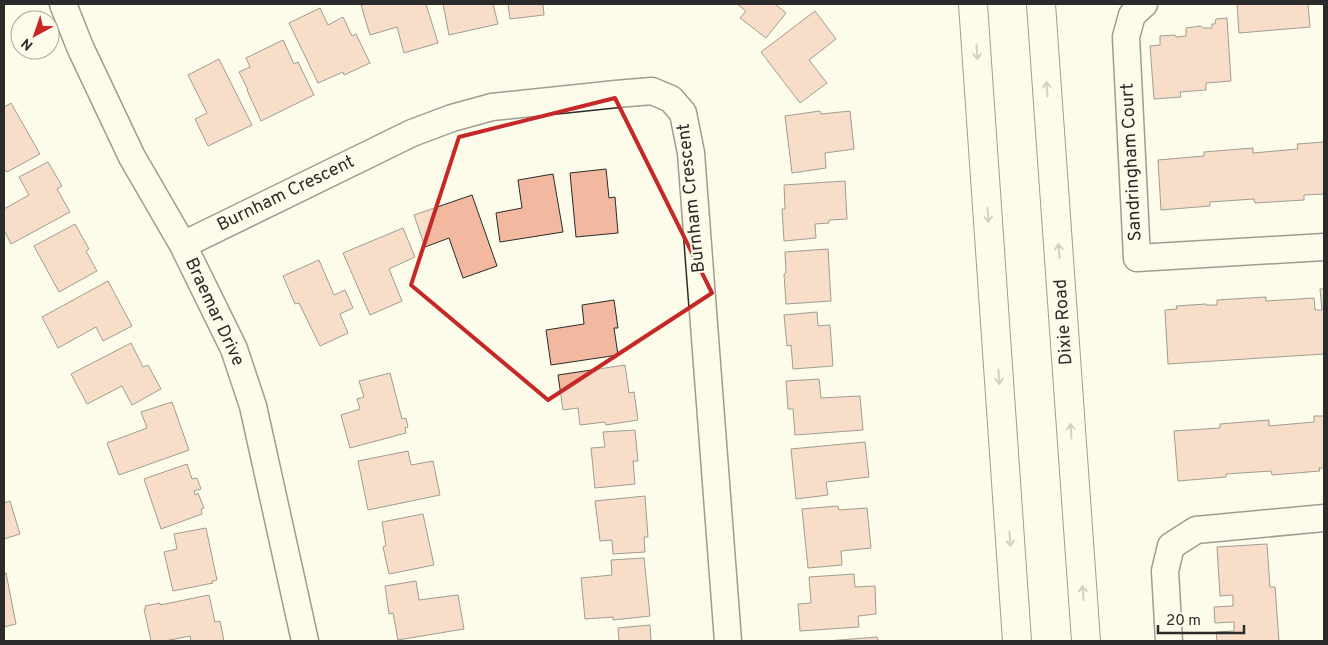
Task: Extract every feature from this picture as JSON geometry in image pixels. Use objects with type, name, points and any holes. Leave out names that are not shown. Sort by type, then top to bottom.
[{"type":"main road","points":[[973,4],[1016,641]]},
{"type":"main road","name":"Dixie Road","points":[[1041,4],[1086,641]]},
{"type":"street","name":"Braemar Drive","points":[[63,4],[80,47],[132,157],[183,244],[234,349],[253,406],[305,641]]},
{"type":"street","name":"Sandringham Court","points":[[1144,4],[1132,15],[1126,37],[1137,258],[1324,247]]},
{"type":"street","name":"Burnham Crescent","points":[[183,244],[412,133],[452,118],[492,107],[616,94],[652,91],[671,99],[683,113],[691,153],[728,641]]},
{"type":"street","points":[[1170,641],[1165,572],[1171,546],[1196,530],[1324,518]]},
{"type":"highlighted area","points":[[615,98],[712,293],[548,400],[411,285],[459,137]]},
{"type":"building","points":[[426,4],[438,43],[404,53],[397,27],[370,35],[361,5]]},
{"type":"building","points":[[443,4],[493,4],[498,24],[449,35]]},
{"type":"building","points":[[508,4],[543,4],[544,15],[510,19]]},
{"type":"building","points":[[737,4],[775,4],[786,13],[766,38],[740,18],[746,11]]},
{"type":"building","points":[[1237,4],[1308,4],[1310,27],[1239,33]]},
{"type":"building","points":[[320,8],[328,25],[343,17],[352,36],[356,34],[370,63],[344,75],[343,72],[318,83],[289,23]]},
{"type":"building","points":[[815,11],[836,39],[809,60],[827,83],[800,103],[761,52]]},
{"type":"building","points":[[1227,18],[1231,81],[1206,83],[1206,90],[1180,92],[1181,97],[1154,99],[1150,46],[1160,45],[1160,36],[1186,36],[1186,28],[1201,26],[1203,28],[1212,28],[1212,24],[1215,24],[1216,19]]},
{"type":"building","points":[[283,40],[294,64],[298,62],[314,95],[261,121],[239,72],[250,67],[246,58]]},
{"type":"building","points":[[219,59],[252,125],[208,146],[195,119],[207,113],[188,75]]},
{"type":"building","points":[[11,103],[40,154],[7,172],[4,170],[4,107]]},
{"type":"building","points":[[820,111],[821,114],[850,111],[854,149],[825,153],[826,168],[792,173],[785,116]]},
{"type":"building","points":[[1324,142],[1324,194],[1304,195],[1304,200],[1255,203],[1254,199],[1210,202],[1210,206],[1161,210],[1158,160],[1204,156],[1204,152],[1253,148],[1253,153],[1298,149],[1297,144]]},
{"type":"building","points":[[48,162],[62,186],[57,189],[70,212],[11,244],[4,230],[4,209],[29,195],[19,177]]},
{"type":"building","points":[[606,169],[609,198],[615,197],[618,233],[576,237],[570,173]]},
{"type":"building","points":[[553,174],[563,232],[500,242],[496,213],[522,208],[518,180]]},
{"type":"building","points":[[845,181],[847,219],[829,220],[829,223],[815,224],[816,238],[784,241],[782,209],[785,209],[784,185]]},
{"type":"building","points":[[472,195],[497,266],[463,278],[449,238],[425,247],[414,215]]},
{"type":"building","points":[[75,224],[89,249],[86,251],[97,271],[59,292],[34,246]]},
{"type":"building","points":[[403,228],[415,257],[389,269],[402,301],[370,315],[343,253]]},
{"type":"building","points":[[828,249],[831,301],[786,304],[785,252]]},
{"type":"building","points":[[319,260],[334,295],[345,290],[353,308],[340,314],[348,333],[320,346],[299,303],[295,304],[283,276]]},
{"type":"building","points":[[108,281],[132,326],[103,341],[96,327],[58,348],[42,317]]},
{"type":"building","points":[[1320,289],[1324,289],[1324,354],[1168,364],[1165,310],[1177,309],[1176,306],[1217,305],[1217,300],[1266,297],[1266,301],[1314,298],[1315,310],[1322,310]]},
{"type":"building","points":[[614,300],[618,328],[614,328],[618,355],[551,365],[546,330],[584,324],[582,305]]},
{"type":"building","points":[[817,312],[818,326],[830,325],[833,366],[793,369],[791,345],[787,346],[784,315]]},
{"type":"building","points":[[131,343],[143,367],[148,365],[161,389],[132,405],[122,386],[87,404],[71,374]]},
{"type":"building","points":[[625,365],[629,393],[634,392],[638,420],[606,425],[605,422],[580,425],[578,408],[563,410],[558,375]]},
{"type":"building","points":[[390,373],[402,419],[406,418],[408,427],[405,428],[406,433],[350,448],[341,415],[360,409],[357,399],[364,397],[359,381]]},
{"type":"building","points":[[819,379],[821,398],[860,396],[863,430],[795,435],[793,409],[788,409],[786,381]]},
{"type":"building","points":[[172,402],[189,450],[119,475],[107,443],[147,428],[141,412]]},
{"type":"building","points":[[1314,416],[1324,416],[1324,468],[1319,468],[1320,471],[1272,475],[1271,471],[1226,474],[1226,477],[1178,481],[1174,431],[1220,428],[1220,424],[1269,420],[1269,426],[1314,422]]},
{"type":"building","points":[[635,430],[638,461],[633,461],[635,484],[595,488],[591,448],[605,447],[603,432]]},
{"type":"building","points":[[865,442],[869,477],[826,482],[828,495],[796,499],[791,449]]},
{"type":"building","points":[[408,451],[411,465],[433,461],[440,495],[368,510],[358,461]]},
{"type":"building","points":[[187,464],[192,479],[197,478],[201,489],[194,491],[195,495],[198,493],[204,508],[201,509],[202,514],[161,529],[144,479]]},
{"type":"building","points":[[645,496],[648,537],[644,537],[645,552],[613,554],[612,540],[600,541],[595,501]]},
{"type":"building","points":[[10,501],[20,534],[4,539],[4,503]]},
{"type":"building","points":[[838,506],[839,510],[867,508],[871,548],[841,551],[842,565],[808,568],[802,509]]},
{"type":"building","points":[[423,514],[434,565],[389,574],[383,547],[386,546],[382,522]]},
{"type":"building","points":[[206,528],[217,580],[212,581],[213,583],[173,591],[164,552],[177,549],[174,534]]},
{"type":"building","points":[[1267,544],[1270,587],[1275,587],[1279,641],[1217,641],[1216,632],[1234,631],[1234,622],[1215,623],[1214,607],[1233,606],[1233,595],[1220,596],[1217,547]]},
{"type":"building","points":[[644,558],[650,616],[613,620],[613,617],[585,619],[581,578],[612,575],[611,560]]},
{"type":"building","points":[[6,573],[16,624],[4,627],[4,574]]},
{"type":"building","points":[[854,574],[855,587],[875,586],[876,614],[858,616],[859,627],[800,631],[798,604],[811,603],[809,577]]},
{"type":"building","points":[[416,581],[419,600],[458,595],[464,629],[398,640],[393,613],[389,614],[385,586]]},
{"type":"building","points":[[209,595],[215,622],[220,621],[224,641],[191,641],[190,636],[165,641],[151,641],[145,606],[160,603],[160,605]]},
{"type":"building","points":[[650,625],[651,641],[619,641],[618,628]]},
{"type":"building","points":[[877,637],[878,641],[827,641]]}]
